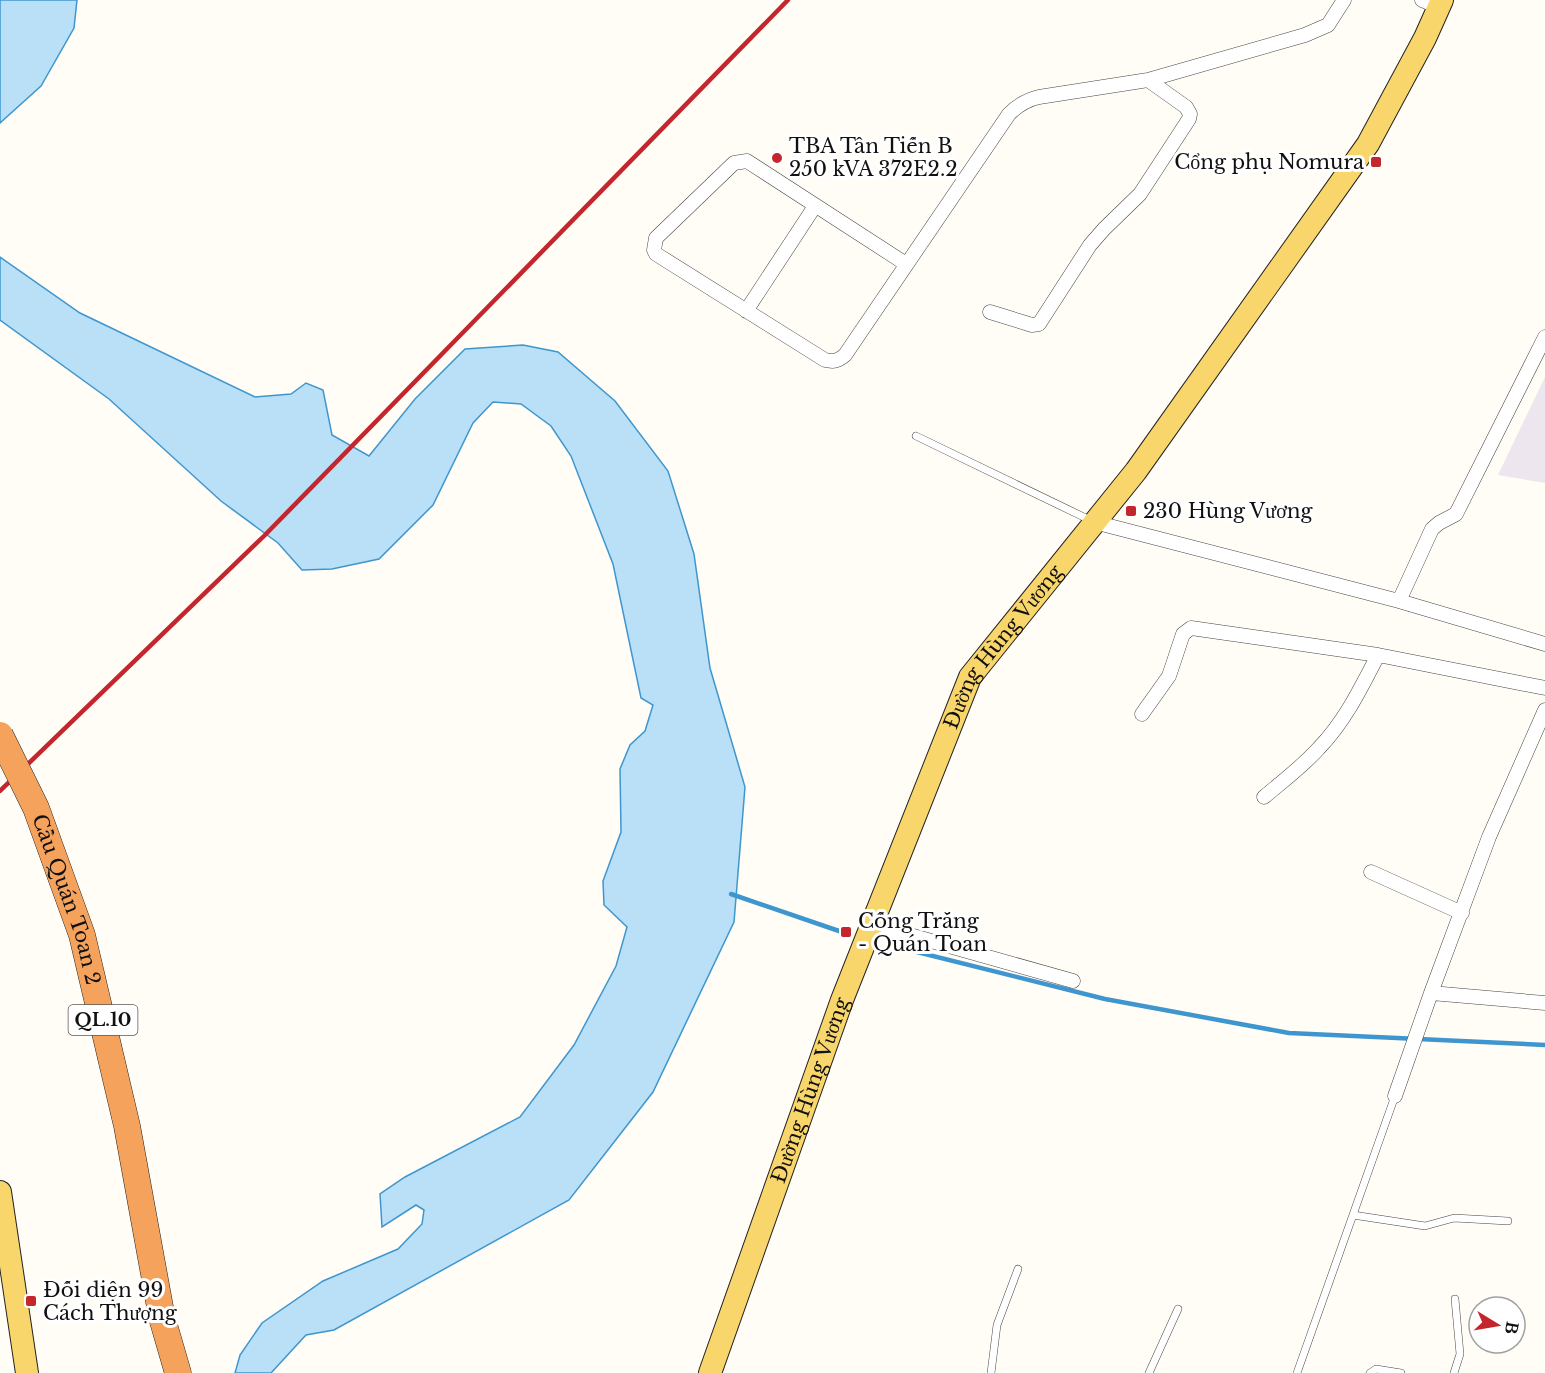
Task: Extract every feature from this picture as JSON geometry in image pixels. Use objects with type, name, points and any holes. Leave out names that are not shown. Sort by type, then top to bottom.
[{"type":"highway","name":"Cầu Quán Toan 2","points":[[0,735],[36,808],[82,935],[127,1126],[155,1321]]},
{"type":"highway","name":"Cầu Quán Toan 2","points":[[0,774],[23,820],[63,931],[95,1056],[155,1321]]},
{"type":"highway","name":"QL.10","points":[[155,1321],[164,1373]]},
{"type":"highway","name":"QL.10","points":[[155,1321],[178,1373]]},
{"type":"main road","name":"Đường Hùng Vương","points":[[710,1373],[838,1011],[970,677],[1136,471],[1368,144],[1425,39],[1434,2]]},
{"type":"main road","points":[[0,1192],[3,1232],[27,1373]]},
{"type":"street","points":[[906,264],[753,164],[740,161],[735,163],[656,238],[654,250],[656,254],[825,360],[839,360],[845,355],[1009,114],[1025,101],[1148,80],[1316,31],[1328,25],[1344,0]]},
{"type":"street","points":[[990,312],[1032,325],[1039,324],[1090,245],[1149,183],[1190,114],[1186,107],[1148,80]]},
{"type":"street","points":[[746,311],[815,206]]},
{"type":"street","points":[[1399,601],[1435,526],[1456,514],[1545,337]]},
{"type":"street","points":[[1094,522],[1399,601],[1545,644]]},
{"type":"street","points":[[1142,714],[1169,676],[1183,634],[1191,628],[1378,655],[1545,688]]},
{"type":"street","points":[[1264,797],[1319,749],[1332,733],[1354,702],[1378,655]]},
{"type":"street","points":[[1395,1096],[1503,802],[1541,731],[1545,710]]},
{"type":"street","points":[[1371,872],[1462,913]]},
{"type":"street","points":[[872,924],[1072,981]]},
{"type":"street","points":[[1431,993],[1545,1003]]},
{"type":"lane","points":[[916,436],[1094,522]]},
{"type":"lane","points":[[1297,1373],[1395,1096]]},
{"type":"lane","points":[[1353,1215],[1425,1226],[1454,1218],[1508,1221]]},
{"type":"lane","points":[[991,1373],[997,1325],[1018,1269]]},
{"type":"lane","points":[[1454,1373],[1460,1354],[1455,1299]]},
{"type":"lane","points":[[1149,1373],[1178,1309]]},
{"type":"lane","points":[[1370,1373],[1376,1369],[1401,1373]]},
{"type":"shaded area","points":[[1545,377],[1545,483],[1498,475]]},
{"type":"water","points":[[0,0],[77,0],[74,28],[41,86],[0,123]]},
{"type":"water","points":[[0,257],[80,313],[255,397],[291,394],[306,383],[323,390],[332,435],[369,456],[415,399],[465,349],[523,345],[558,352],[615,401],[668,471],[694,554],[710,668],[745,787],[734,922],[653,1092],[569,1200],[334,1330],[306,1335],[271,1373],[235,1373],[240,1355],[262,1323],[323,1281],[398,1249],[422,1224],[424,1210],[416,1205],[382,1227],[380,1194],[405,1177],[520,1117],[574,1045],[616,966],[627,927],[604,905],[603,881],[621,832],[620,769],[630,745],[645,731],[653,705],[641,698],[613,564],[571,456],[551,426],[521,404],[493,402],[473,423],[433,505],[379,559],[332,569],[302,570],[278,543],[221,501],[109,399],[0,320]]},
{"type":"waterway","points":[[731,894],[839,931]]},
{"type":"waterway","points":[[889,945],[1105,999],[1289,1033],[1545,1045]]},
{"type":"railway","points":[[0,791],[264,536],[788,0]]},
{"type":"place","name":"TBA Tân Tiến B 250 kVA 372E2.2","points":[[777,158]]},
{"type":"place","name":"Cổng phụ Nomura","points":[[1376,162]]},
{"type":"place","name":"230 Hùng Vương","points":[[1131,511]]},
{"type":"place","name":"Cống Trắng - Quán Toan","points":[[846,932]]},
{"type":"place","name":"Đối diện 99 Cách Thượng","points":[[31,1301]]}]
